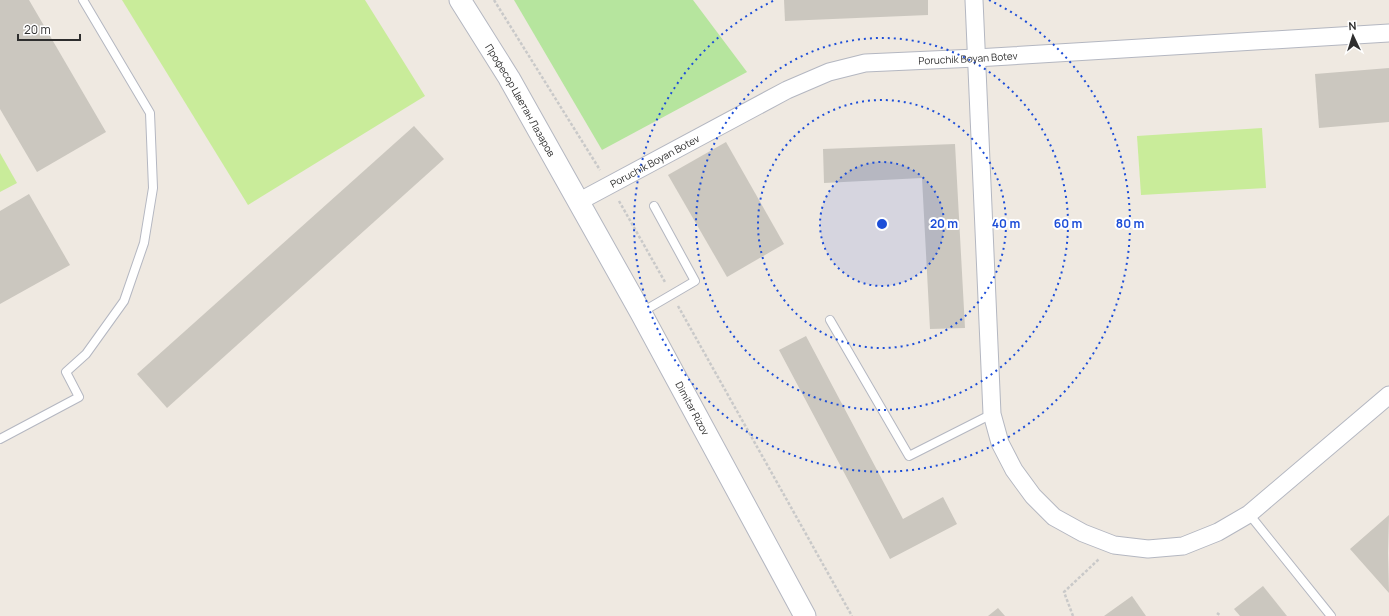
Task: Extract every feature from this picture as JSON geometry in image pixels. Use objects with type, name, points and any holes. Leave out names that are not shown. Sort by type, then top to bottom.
[{"type":"street","name":"Професор Цветан Лазаров","points":[[460,0],[509,78],[578,202]]},
{"type":"street","points":[[974,0],[992,414],[1000,443],[1014,470],[1033,496],[1054,517],[1083,533],[1114,545],[1148,549],[1183,546],[1218,532],[1249,514],[1389,395]]},
{"type":"street","name":"Poruchik Boyan Botev","points":[[578,202],[787,90],[829,72],[865,63],[976,58],[1389,33]]},
{"type":"street","name":"Dimitar Rizov","points":[[578,202],[641,313],[805,616]]},
{"type":"lane","points":[[0,439],[79,397],[66,372],[86,354],[124,300],[144,243],[153,188],[150,113],[83,0]]},
{"type":"lane","points":[[641,313],[695,281],[654,206]]},
{"type":"lane","points":[[830,320],[909,456],[992,414]]},
{"type":"lane","points":[[1249,514],[1331,616]]},
{"type":"path","points":[[1073,616],[1064,592],[1114,545]]},
{"type":"path","points":[[1217,613],[1221,616]]},
{"type":"green space","points":[[122,0],[365,0],[425,96],[248,205]]},
{"type":"green space","points":[[514,0],[693,0],[747,72],[602,150]]},
{"type":"green space","points":[[1262,128],[1266,188],[1141,195],[1137,136]]},
{"type":"green space","points":[[0,153],[17,183],[0,192]]},
{"type":"building","points":[[0,0],[29,0],[106,132],[37,172],[0,109]]},
{"type":"building","points":[[784,0],[928,0],[928,15],[785,21]]},
{"type":"building","points":[[1389,68],[1389,122],[1319,128],[1315,74]]},
{"type":"building","points":[[414,126],[444,159],[167,408],[137,374]]},
{"type":"building","points":[[726,142],[784,244],[727,277],[668,175]]},
{"type":"building","points":[[955,144],[965,328],[930,329],[922,178],[824,183],[823,149]]},
{"type":"building","points":[[29,194],[70,265],[0,304],[0,211]]},
{"type":"building","points":[[806,336],[903,519],[943,497],[957,524],[890,559],[779,350]]},
{"type":"building","points":[[1389,515],[1388,553],[1389,593],[1350,549]]},
{"type":"building","points":[[1263,586],[1287,616],[1240,616],[1234,609]]},
{"type":"building","points":[[1132,596],[1146,616],[1104,616]]},
{"type":"building","points":[[998,608],[1005,616],[988,616]]}]
